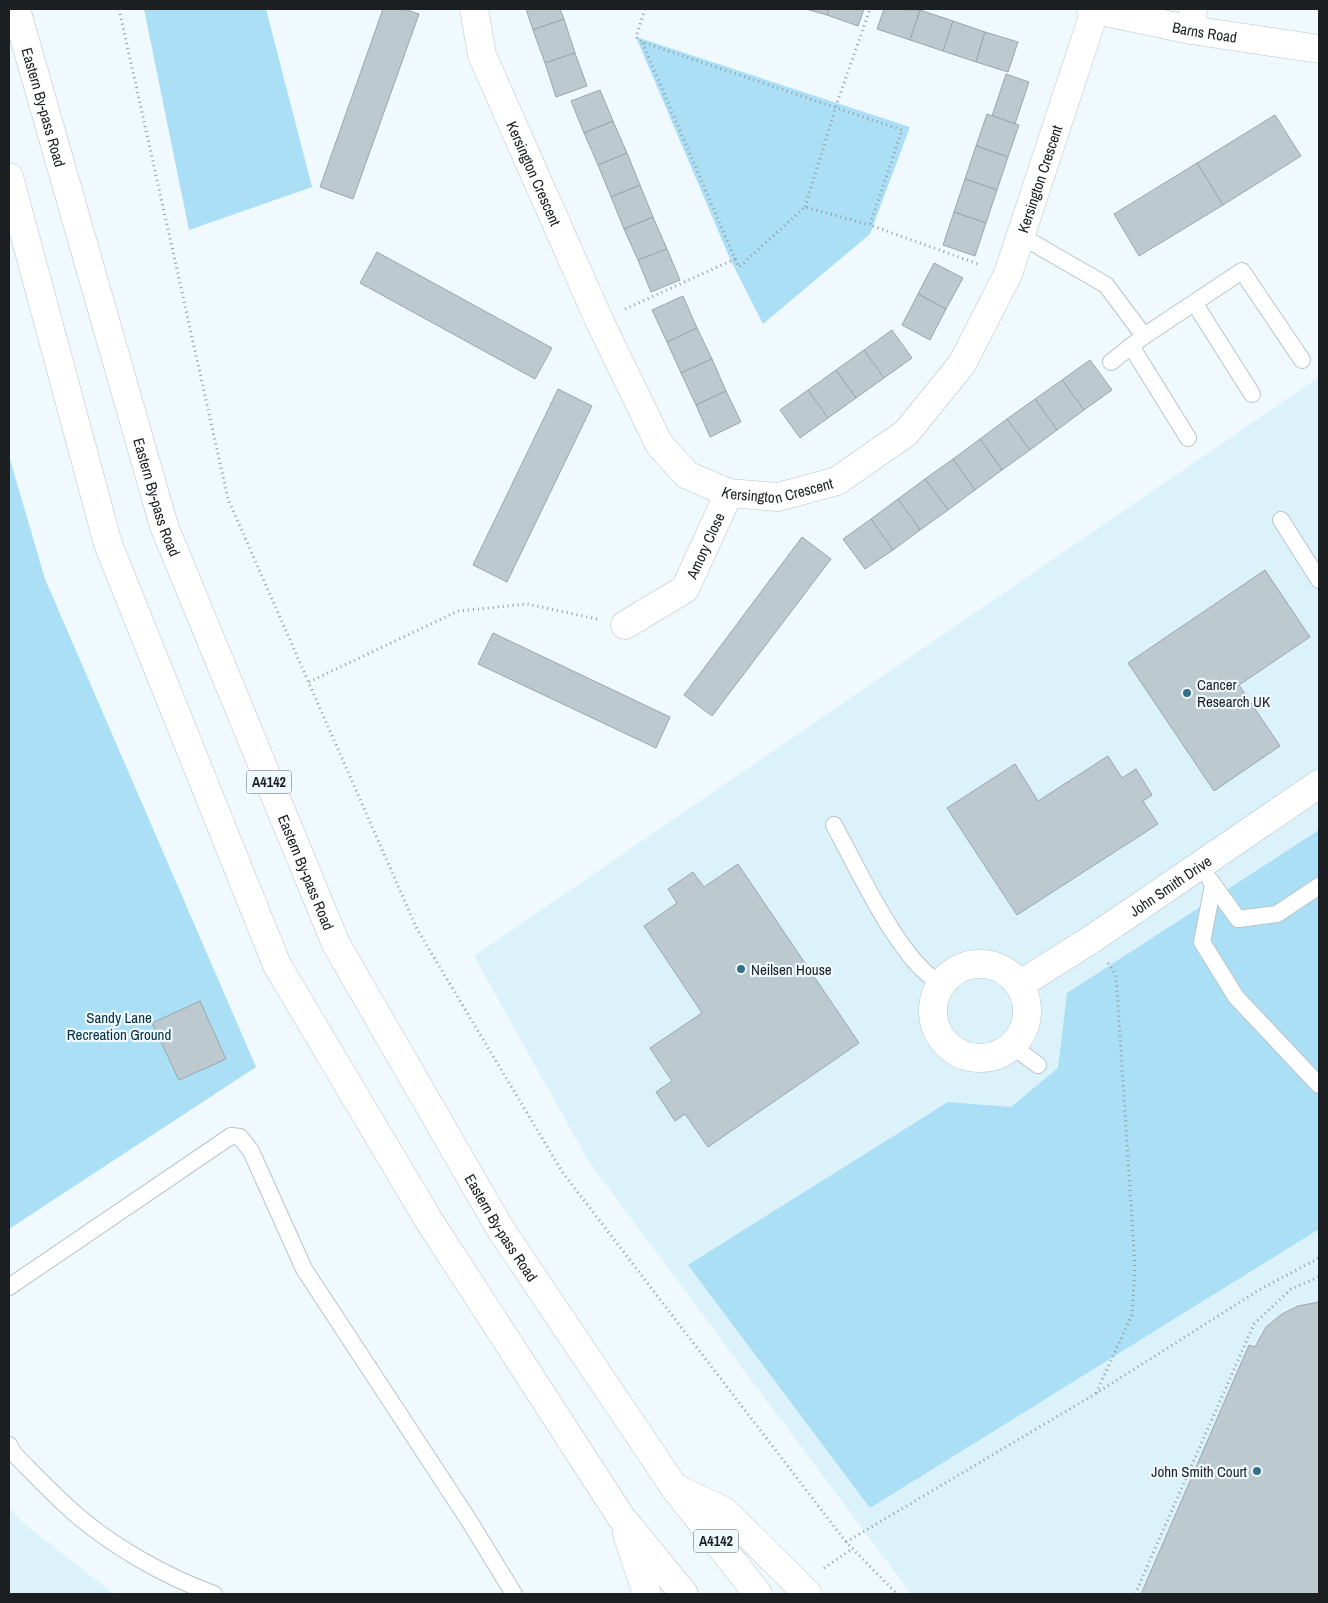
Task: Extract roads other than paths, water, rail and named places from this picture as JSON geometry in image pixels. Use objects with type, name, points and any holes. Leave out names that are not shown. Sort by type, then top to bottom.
[{"type":"main road","name":"Eastern By-pass Road","points":[[16,9],[164,526],[336,944],[501,1230],[674,1487],[758,1594]]},
{"type":"main road","name":"Kersington Crescent","points":[[474,9],[482,55],[599,320],[659,444],[688,475],[728,493],[778,497],[836,481],[906,433],[962,364],[1008,274],[1093,9]]},
{"type":"main road","name":"Barns Road","points":[[1093,9],[1192,19],[1319,49]]},
{"type":"main road","points":[[9,177],[108,544],[277,964],[428,1219],[622,1517],[684,1594]]},
{"type":"main road","name":"Amory Close","points":[[625,625],[685,589],[728,493]]},
{"type":"main road","name":"John Smith Drive","points":[[1019,984],[1092,939],[1207,875],[1319,784]]},
{"type":"main road","points":[[974,964],[991,965],[1006,971],[1019,984],[1026,1000],[1027,1016],[1022,1033],[1012,1046],[998,1055],[982,1058],[968,1057],[953,1050],[942,1038],[935,1023],[934,1009],[941,984],[959,969],[974,964]]},
{"type":"main road","points":[[674,1487],[724,1511],[813,1583]]},
{"type":"main road","points":[[622,1517],[647,1594]]},
{"type":"lane","points":[[1021,236],[1106,285],[1138,341],[1188,438]]},
{"type":"lane","points":[[1111,362],[1138,341],[1242,271],[1302,360]]},
{"type":"lane","points":[[1195,304],[1252,394]]},
{"type":"lane","points":[[1281,520],[1319,580]]},
{"type":"lane","points":[[834,825],[903,948],[929,978],[941,984]]},
{"type":"lane","points":[[1207,875],[1238,919],[1277,914],[1319,886]]},
{"type":"lane","points":[[1207,875],[1202,942],[1236,997],[1319,1085]]},
{"type":"lane","points":[[1012,1046],[1038,1066]]},
{"type":"lane","points":[[9,1287],[231,1136],[240,1137],[251,1151],[304,1269],[468,1519],[514,1594]]},
{"type":"lane","points":[[9,1445],[14,1454],[72,1512],[135,1556],[192,1586],[214,1594]]},
{"type":"place","name":"Cancer Research UK","points":[[1187,693]]},
{"type":"place","name":"Neilsen House","points":[[741,969]]},
{"type":"place","name":"John Smith Court","points":[[1257,1471]]},
{"type":"park label","name":"Sandy Lane Recreation Ground","points":[[119,1026]]}]
